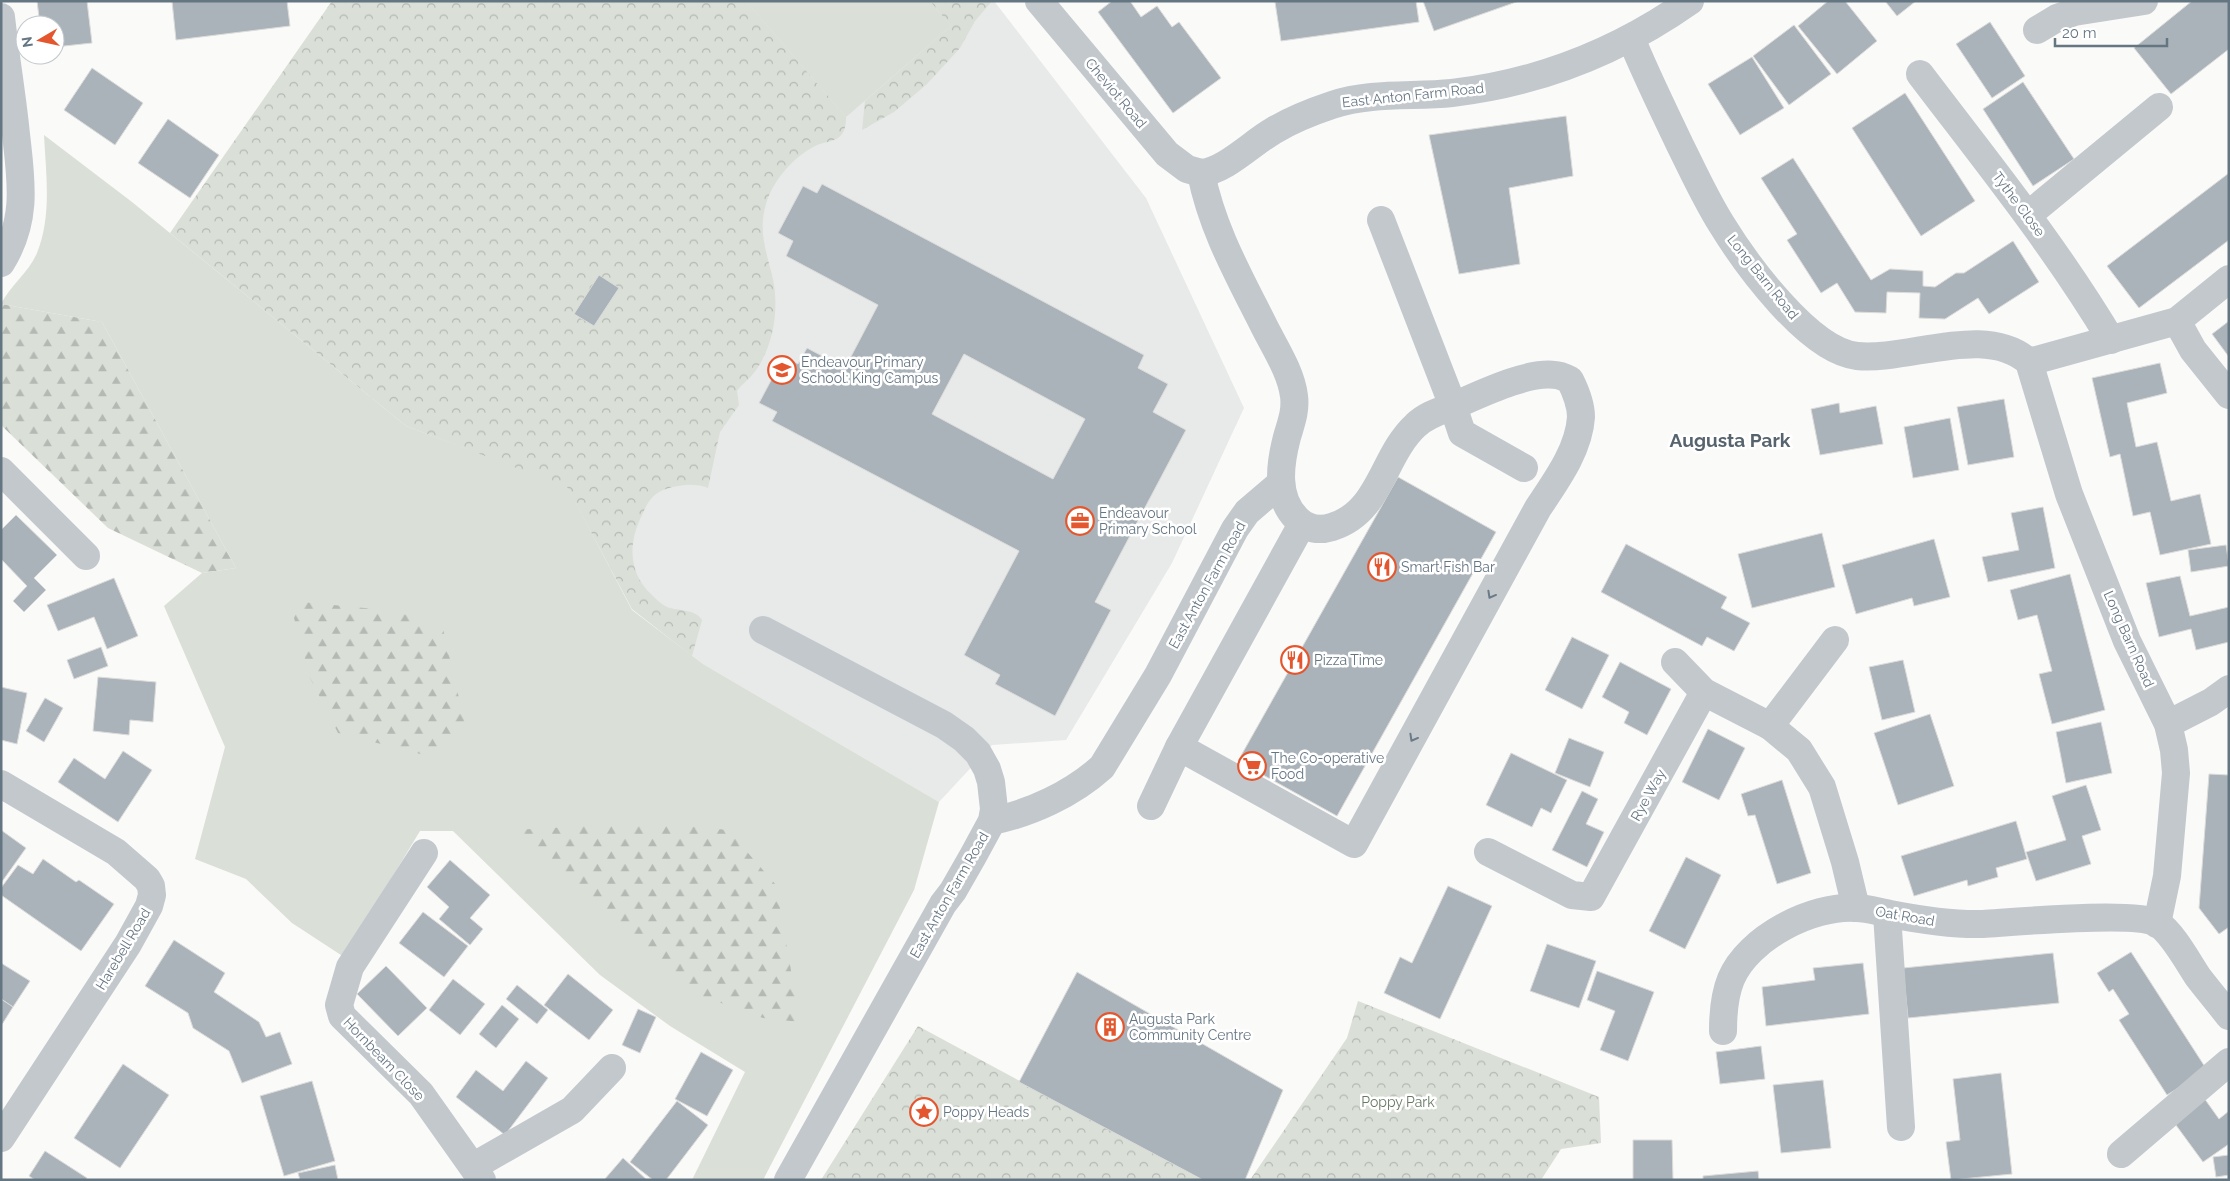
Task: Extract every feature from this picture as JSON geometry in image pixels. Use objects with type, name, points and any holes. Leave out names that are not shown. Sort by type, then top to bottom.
[{"type":"street","name":"Cheviot Road","points":[[1039,1],[1167,154],[1187,170],[1201,173]]},
{"type":"street","name":"East Anton Farm Road","points":[[1201,173],[1224,164],[1289,122],[1332,105],[1362,98],[1450,93],[1498,86],[1550,72],[1631,38],[1690,1]]},
{"type":"street","points":[[2037,30],[2057,18],[2074,12],[2144,1]]},
{"type":"street","points":[[1,17],[21,170],[22,194],[16,230],[8,252],[1,263]]},
{"type":"street","name":"Long Barn Road","points":[[1631,38],[1652,87],[1721,223],[1783,306],[1812,334],[1840,351],[1854,356],[1890,356],[1936,348],[1982,345],[2014,351],[2029,362],[2054,450],[2088,545],[2127,641],[2168,724],[2174,750],[2176,773],[2168,876],[2157,924]]},
{"type":"street","name":"Tythe Close","points":[[1920,74],[2028,215],[2074,280],[2112,340]]},
{"type":"street","points":[[2028,215],[2159,107]]},
{"type":"street","points":[[1179,747],[1354,844],[1538,508],[1559,477],[1579,431],[1581,416],[1580,404],[1570,380],[1556,375],[1541,376],[1496,387],[1426,417],[1407,434],[1365,507],[1355,516],[1333,527],[1323,529],[1313,529],[1302,524],[1289,508],[1281,483],[1282,460],[1294,417],[1294,396],[1279,355],[1221,240],[1206,197],[1201,173]]},
{"type":"street","points":[[1381,220],[1462,433],[1524,468]]},
{"type":"street","points":[[2029,362],[2177,321],[2229,279]]},
{"type":"street","points":[[2177,321],[2193,350],[2229,396]]},
{"type":"street","points":[[1,471],[86,556]]},
{"type":"street","name":"East Anton Farm Road","points":[[788,1180],[942,904],[953,891],[992,821],[1008,818],[1058,797],[1089,778],[1102,767],[1158,675],[1235,529],[1247,512],[1281,483]]},
{"type":"street","points":[[1151,806],[1179,747],[1302,524]]},
{"type":"street","points":[[763,630],[911,706],[964,739],[978,753],[988,769],[994,798],[992,821]]},
{"type":"street","points":[[1770,726],[1835,640]]},
{"type":"street","points":[[1675,662],[1704,692],[1770,726],[1799,750],[1822,787],[1840,845],[1856,908]]},
{"type":"street","points":[[2168,724],[2211,702],[2229,689]]},
{"type":"street","name":"Rye Way","points":[[1488,852],[1572,895],[1591,897],[1704,692]]},
{"type":"street","name":"Harebell Road","points":[[1,784],[116,852],[147,879],[151,886],[152,895],[149,906],[128,944],[1,1138]]},
{"type":"street","name":"Hornbeam Close","points":[[424,854],[350,967],[342,991],[340,1011],[342,1016],[420,1094],[478,1173]]},
{"type":"street","name":"Oat Road","points":[[1723,1031],[1724,1002],[1731,978],[1745,955],[1763,940],[1804,917],[1827,911],[1856,908],[1933,922],[1976,924],[2112,918],[2143,919],[2157,924]]},
{"type":"street","points":[[1887,914],[1901,1127]]},
{"type":"street","points":[[2157,924],[2172,938],[2229,1016]]},
{"type":"street","points":[[2121,1154],[2229,1062]]},
{"type":"street","points":[[478,1173],[572,1110],[612,1068]]},
{"type":"shaded area","name":"Endeavour Primary School: King Campus","points":[[332,1],[994,1],[1146,198],[1244,408],[1172,563],[1066,740],[992,745],[939,802],[703,664],[632,609]]},
{"type":"green space","points":[[332,1],[746,1],[846,117],[845,129],[842,134],[838,138],[817,145],[800,155],[779,178],[769,195],[764,214],[763,232],[774,287],[775,314],[773,327],[766,352],[760,364],[737,391],[739,405],[720,432],[708,488],[686,485],[659,492],[652,497],[648,504],[634,536],[633,557],[635,567],[638,577],[644,586],[665,606],[691,612],[702,620],[692,656],[632,609],[567,487],[406,426],[170,233]]},
{"type":"green space","points":[[746,1],[930,1],[951,26],[846,117]]},
{"type":"green space","points":[[930,1],[992,1],[975,21],[960,48],[927,84],[894,112],[862,130],[865,101],[951,26]]},
{"type":"green space","points":[[44,135],[132,202],[406,426],[567,486],[632,610],[703,664],[939,802],[914,890],[763,1180],[692,1180],[745,1072],[670,1026],[600,975],[453,831],[420,831],[344,957],[292,923],[246,879],[195,859],[225,747],[164,606],[202,573],[236,568],[102,322],[1,304],[34,260],[42,239],[47,195]]},
{"type":"green space","points":[[1,304],[102,322],[236,568],[202,573],[108,528],[1,425]]},
{"type":"green space","points":[[302,602],[396,611],[443,629],[465,724],[436,758],[338,733],[310,678],[294,618]]},
{"type":"green space","points":[[666,824],[728,830],[776,885],[800,1022],[763,1018],[679,988],[513,830]]},
{"type":"green space","name":"Poppy Park","points":[[1358,1001],[1599,1097],[1601,1143],[1561,1149],[1541,1180],[1250,1180],[1347,1038]]},
{"type":"green space","points":[[918,1026],[1203,1180],[821,1180]]},
{"type":"building","points":[[37,1],[87,1],[92,43],[65,46],[65,15],[39,15]]},
{"type":"building","points":[[172,1],[287,1],[290,26],[176,40]]},
{"type":"building","points":[[1112,1],[1130,1],[1141,17],[1157,6],[1172,27],[1179,22],[1221,78],[1173,113],[1098,12]]},
{"type":"building","points":[[1416,1],[1419,22],[1281,41],[1275,2]]},
{"type":"building","points":[[1423,1],[1519,1],[1434,31]]},
{"type":"building","points":[[1828,1],[1845,1],[1877,41],[1837,74],[1798,26]]},
{"type":"building","points":[[1885,1],[1916,1],[1897,16]]},
{"type":"building","points":[[2192,1],[2229,1],[2229,49],[2171,94],[2134,48]]},
{"type":"building","points":[[1990,22],[2025,76],[1992,98],[1956,44]]},
{"type":"building","points":[[1794,25],[1831,74],[1789,105],[1753,56]]},
{"type":"building","points":[[1752,57],[1784,108],[1740,135],[1708,84]]},
{"type":"building","points":[[92,68],[143,103],[115,145],[64,110]]},
{"type":"building","points":[[2023,82],[2074,159],[2033,186],[1983,109]]},
{"type":"building","points":[[1905,93],[1975,201],[1921,236],[1852,128]]},
{"type":"building","points":[[1566,116],[1573,176],[1509,188],[1520,264],[1459,274],[1429,135]]},
{"type":"building","points":[[168,119],[219,155],[190,198],[138,163]]},
{"type":"building","points":[[1793,158],[1871,280],[1890,269],[1923,271],[1923,286],[1935,287],[1956,273],[1964,273],[2013,241],[2039,282],[1989,314],[1978,298],[1945,319],[1919,318],[1920,293],[1887,292],[1886,313],[1855,312],[1837,283],[1821,293],[1787,240],[1797,234],[1761,178]]},
{"type":"building","points":[[2229,173],[2229,240],[2139,308],[2107,266]]},
{"type":"building","points":[[822,184],[1144,355],[1138,368],[1168,384],[1153,412],[1186,430],[1095,602],[1111,610],[1055,716],[995,684],[1000,675],[964,655],[1019,551],[772,421],[777,412],[759,403],[784,356],[798,364],[807,348],[845,368],[878,305],[786,256],[793,241],[778,233],[803,186],[817,193]],"holes":[[[964,354],[1085,419],[1053,479],[932,414]]]},
{"type":"building","points":[[599,275],[619,288],[594,326],[574,314]]},
{"type":"building","points":[[2229,321],[2229,357],[2212,334]]},
{"type":"building","points":[[2160,363],[2167,393],[2127,403],[2136,447],[2157,442],[2171,501],[2200,494],[2211,544],[2160,555],[2150,512],[2133,516],[2120,454],[2110,457],[2092,378]]},
{"type":"building","points":[[2004,399],[2014,457],[1968,465],[1957,407]]},
{"type":"building","points":[[1839,403],[1840,413],[1876,406],[1883,444],[1820,455],[1811,409]]},
{"type":"building","points":[[1950,418],[1959,470],[1913,478],[1904,427]]},
{"type":"building","points":[[1398,477],[1496,532],[1337,816],[1238,761]]},
{"type":"building","points":[[2043,507],[2055,568],[1988,582],[1982,557],[2019,550],[2011,513]]},
{"type":"building","points":[[16,515],[57,555],[34,578],[46,590],[24,612],[13,601],[27,586],[1,559],[1,530]]},
{"type":"building","points":[[1822,533],[1835,587],[1752,608],[1738,554]]},
{"type":"building","points":[[1934,539],[1950,597],[1914,606],[1912,598],[1856,614],[1842,565]]},
{"type":"building","points":[[1626,544],[1727,597],[1721,608],[1750,623],[1734,651],[1707,637],[1702,646],[1601,592]]},
{"type":"building","points":[[2226,545],[2229,566],[2191,572],[2188,550]]},
{"type":"building","points":[[2070,574],[2105,710],[2052,724],[2039,674],[2052,671],[2037,615],[2018,620],[2010,590]]},
{"type":"building","points":[[2180,576],[2190,616],[2229,607],[2229,642],[2196,650],[2191,629],[2159,637],[2146,583]]},
{"type":"building","points":[[114,578],[138,636],[107,649],[94,617],[58,631],[47,605]]},
{"type":"building","points":[[1572,637],[1609,655],[1582,709],[1545,690]]},
{"type":"building","points":[[101,647],[108,666],[74,679],[67,660]]},
{"type":"building","points":[[1903,660],[1915,712],[1882,720],[1869,667]]},
{"type":"building","points":[[1620,662],[1671,689],[1647,735],[1624,723],[1629,712],[1602,697]]},
{"type":"building","points":[[98,677],[156,682],[153,722],[130,720],[129,735],[93,731]]},
{"type":"building","points":[[1,687],[27,693],[17,744],[1,740]]},
{"type":"building","points":[[45,698],[63,708],[44,742],[26,731]]},
{"type":"building","points":[[1930,714],[1954,786],[1898,805],[1874,733]]},
{"type":"building","points":[[2101,722],[2112,773],[2066,783],[2056,732]]},
{"type":"building","points":[[1708,729],[1745,748],[1719,800],[1682,782]]},
{"type":"building","points":[[1569,738],[1604,752],[1590,787],[1555,773]]},
{"type":"building","points":[[123,751],[152,770],[118,822],[58,782],[74,758],[105,779]]},
{"type":"building","points":[[1511,753],[1567,780],[1551,813],[1541,808],[1532,827],[1486,805]]},
{"type":"building","points":[[2209,774],[2229,775],[2229,927],[2219,934],[2199,908]]},
{"type":"building","points":[[1782,780],[1811,873],[1777,884],[1755,815],[1748,816],[1741,794]]},
{"type":"building","points":[[2086,785],[2101,830],[2082,836],[2091,864],[2036,881],[2026,852],[2066,840],[2052,796]]},
{"type":"building","points":[[1582,791],[1598,799],[1586,824],[1604,832],[1587,867],[1552,850]]},
{"type":"building","points":[[2016,821],[2027,859],[1996,868],[1998,877],[1968,886],[1967,880],[1914,896],[1901,856]]},
{"type":"building","points":[[1,830],[26,848],[1,883]]},
{"type":"building","points":[[1686,857],[1721,875],[1685,949],[1649,931]]},
{"type":"building","points":[[43,859],[76,882],[79,880],[114,904],[81,951],[1,895],[1,888],[18,865],[33,874]]},
{"type":"building","points":[[450,860],[490,895],[470,918],[483,929],[470,945],[439,919],[449,907],[427,887]]},
{"type":"building","points":[[1448,886],[1492,906],[1440,1019],[1384,993],[1400,957],[1412,963]]},
{"type":"building","points":[[423,912],[468,946],[444,977],[399,943]]},
{"type":"building","points":[[174,940],[225,973],[214,992],[259,1022],[266,1037],[280,1032],[292,1064],[242,1083],[229,1051],[193,1028],[188,1013],[145,986]]},
{"type":"building","points":[[1547,944],[1596,961],[1579,1008],[1530,991]]},
{"type":"building","points":[[2131,952],[2207,1070],[2167,1095],[2119,1020],[2129,1014],[2113,989],[2109,992],[2097,973]]},
{"type":"building","points":[[2053,953],[2059,1003],[1908,1018],[1903,968]]},
{"type":"building","points":[[1,963],[30,981],[13,1007],[1,999]]},
{"type":"building","points":[[1863,963],[1869,1014],[1766,1026],[1762,987],[1815,980],[1813,968]]},
{"type":"building","points":[[386,966],[427,1008],[398,1036],[357,994]]},
{"type":"building","points":[[1597,971],[1654,992],[1628,1061],[1600,1050],[1615,1011],[1587,1000]]},
{"type":"building","name":"Augusta Park Community Centre","points":[[1077,972],[1283,1090],[1245,1180],[1203,1180],[1019,1082]]},
{"type":"building","points":[[568,974],[613,1010],[589,1040],[544,1005]]},
{"type":"building","points":[[453,979],[485,1004],[460,1035],[429,1010]]},
{"type":"building","points":[[517,985],[548,1010],[537,1024],[506,999]]},
{"type":"building","points":[[1,999],[13,1007],[1,1026]]},
{"type":"building","points":[[502,1005],[519,1019],[496,1048],[479,1034]]},
{"type":"building","points":[[638,1009],[656,1017],[640,1053],[622,1045]]},
{"type":"building","points":[[1761,1046],[1765,1079],[1720,1084],[1716,1052]]},
{"type":"building","points":[[701,1052],[733,1070],[707,1116],[675,1099]]},
{"type":"building","points":[[526,1061],[548,1078],[505,1135],[456,1097],[476,1070],[503,1091]]},
{"type":"building","points":[[123,1064],[169,1095],[120,1168],[74,1138]]},
{"type":"building","points":[[2001,1073],[2012,1174],[1951,1180],[1946,1142],[1960,1140],[1953,1079]]},
{"type":"building","points":[[1823,1080],[1831,1148],[1781,1153],[1773,1085]]},
{"type":"building","points":[[312,1081],[335,1161],[284,1176],[260,1096]]},
{"type":"building","points":[[2204,1098],[2219,1119],[2229,1111],[2229,1144],[2203,1162],[2173,1121]]},
{"type":"building","points":[[677,1101],[708,1125],[666,1180],[653,1180],[630,1162]]},
{"type":"building","points":[[1633,1140],[1672,1140],[1673,1180],[1633,1180]]},
{"type":"building","points":[[45,1151],[87,1178],[86,1180],[35,1180],[29,1176]]},
{"type":"building","points":[[2229,1155],[2229,1175],[2216,1177],[2213,1157]]},
{"type":"building","points":[[623,1158],[647,1180],[604,1180]]},
{"type":"building","points":[[335,1165],[338,1180],[300,1180],[298,1173]]},
{"type":"building","points":[[1758,1171],[1759,1180],[1703,1180],[1703,1176]]},
{"type":"place","name":"Endeavour Primary School: King Campus","points":[[782,370]]},
{"type":"place","name":"Endeavour Primary School","points":[[1080,521]]},
{"type":"place","name":"Smart Fish Bar","points":[[1382,567]]},
{"type":"place","name":"Pizza Time","points":[[1295,660]]},
{"type":"place","name":"The Co-operative Food","points":[[1252,766]]},
{"type":"place","name":"Augusta Park Community Centre","points":[[1110,1027]]},
{"type":"place","name":"Poppy Heads","points":[[924,1112]]},
{"type":"district","name":"Augusta Park","points":[[1730,440]]}]
